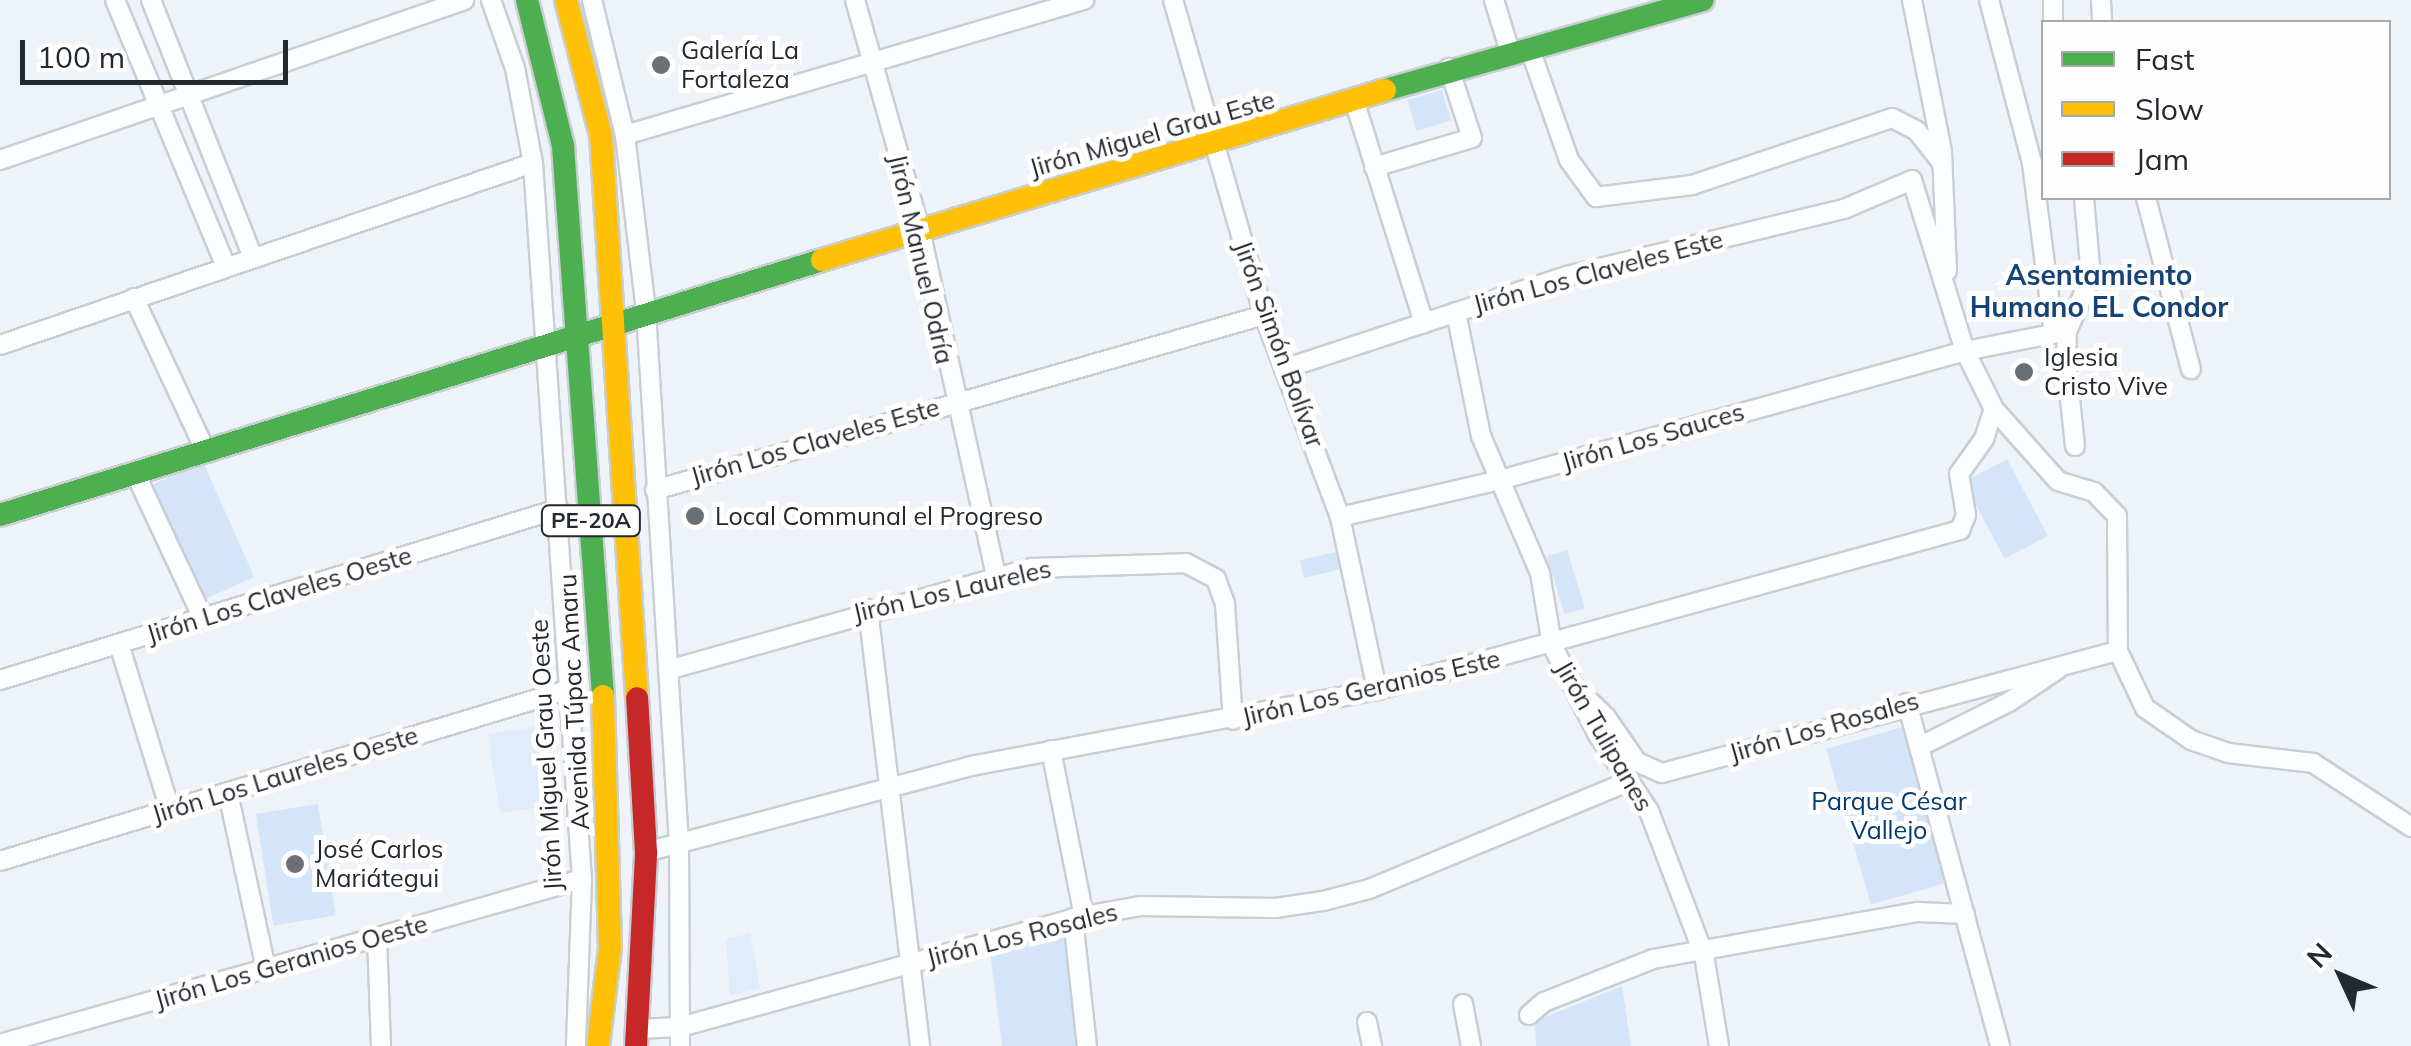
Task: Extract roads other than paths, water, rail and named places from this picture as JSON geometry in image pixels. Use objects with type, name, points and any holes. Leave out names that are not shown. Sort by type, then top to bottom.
[{"type":"main road","name":"Avenida Túpac Amaru","points":[[527,0],[563,146],[577,332],[610,862],[598,1046]]},
{"type":"main road","name":"PE-20A","points":[[566,0],[601,134],[616,322],[646,852],[637,1038]]},
{"type":"main road","name":"Jirón Miguel Grau Este","points":[[616,322],[1210,147],[1354,103],[1449,68],[1521,54],[1703,0]]},
{"type":"main road","points":[[0,515],[545,341],[616,322]]},
{"type":"street","points":[[115,0],[225,264]]},
{"type":"street","points":[[150,0],[252,255]]},
{"type":"street","points":[[0,160],[464,0]]},
{"type":"street","name":"Jirón Miguel Grau Oeste","points":[[492,0],[515,68],[532,163],[582,879],[576,1046]]},
{"type":"street","points":[[592,0],[625,135],[646,312],[679,844],[680,1036]]},
{"type":"street","name":"Jirón Manuel Odría","points":[[855,0],[920,230],[952,402],[996,577]]},
{"type":"street","points":[[625,135],[1085,0]]},
{"type":"street","name":"Jirón Simón Bolívar","points":[[1173,0],[1210,147],[1264,315],[1340,517],[1377,690]]},
{"type":"street","points":[[1494,0],[1569,160],[1596,197],[1692,185],[1892,118],[1918,131],[1942,163]]},
{"type":"street","points":[[1912,0],[1942,163],[1947,292],[1964,351],[1994,409],[2058,481],[2094,492],[2118,516],[2118,651],[2145,708],[2191,740],[2228,752],[2313,762],[2411,827]]},
{"type":"street","points":[[1989,0],[2032,163],[2061,332],[2075,446]]},
{"type":"street","points":[[1374,167],[1472,138],[1449,68]]},
{"type":"street","points":[[1354,103],[1424,323]]},
{"type":"street","points":[[0,345],[225,264],[532,163]]},
{"type":"street","name":"Jirón Los Claveles Este","points":[[1284,369],[1568,276],[1844,209],[1912,180],[1947,292]]},
{"type":"street","points":[[2061,332],[2091,277],[2084,200]]},
{"type":"street","points":[[2147,200],[2191,370]]},
{"type":"street","points":[[134,298],[206,452]]},
{"type":"street","name":"Jirón Tulipanes","points":[[1456,312],[1468,387],[1500,480],[1540,572],[1552,645],[1568,682],[1650,812],[1704,955],[1720,1046]]},
{"type":"street","name":"Jirón Los Claveles Este","points":[[655,490],[1264,315]]},
{"type":"street","name":"Jirón Los Sauces","points":[[1340,517],[1500,480],[1964,351],[2061,332]]},
{"type":"street","name":"Jirón Los Geranios Este","points":[[646,852],[1051,750],[1233,720],[1377,690],[1960,530],[1966,515],[1959,474],[1984,439],[1994,409]]},
{"type":"street","points":[[135,473],[203,618]]},
{"type":"street","name":"Jirón Los Claveles Oeste","points":[[0,680],[558,509]]},
{"type":"street","name":"Jirón Los Laureles","points":[[668,670],[868,609],[996,577],[1078,564],[1186,563],[1216,579],[1226,604],[1233,720]]},
{"type":"street","points":[[868,609],[920,1046]]},
{"type":"street","points":[[119,644],[170,810]]},
{"type":"street","name":"Jirón Los Rosales","points":[[1568,682],[1606,717],[1637,762],[1662,773],[1907,704],[2118,651]]},
{"type":"street","points":[[1919,747],[2009,702],[2066,663]]},
{"type":"street","name":"Jirón Los Laureles Oeste","points":[[0,861],[570,689]]},
{"type":"street","points":[[1907,704],[2000,1046]]},
{"type":"street","points":[[1051,750],[1078,917],[1087,1046]]},
{"type":"street","name":"Jirón Los Rosales","points":[[637,1038],[680,1036],[910,963],[1078,917],[1141,906],[1275,908],[1370,889],[1630,781]]},
{"type":"street","points":[[228,793],[266,969]]},
{"type":"street","name":"Jirón Los Geranios Oeste","points":[[0,1044],[44,1039],[266,969],[582,879]]},
{"type":"street","points":[[1529,1015],[1544,1002],[1653,959],[1704,955],[1918,912],[1964,914]]},
{"type":"street","points":[[377,938],[381,1046]]},
{"type":"street","points":[[1462,1004],[1470,1046]]},
{"type":"street","points":[[1366,1022],[1372,1046]]},
{"type":"place","name":"Galería La Fortaleza","points":[[661,65]]},
{"type":"place","name":"Iglesia Cristo Vive","points":[[2024,372]]},
{"type":"place","name":"Local Communal el Progreso","points":[[695,516]]},
{"type":"place","name":"José Carlos Mariátegui","points":[[295,864]]},
{"type":"district","name":"Asentamiento Humano EL Condor","points":[[2099,291]]},
{"type":"park label","name":"Parque César Vallejo","points":[[1889,816]]}]
